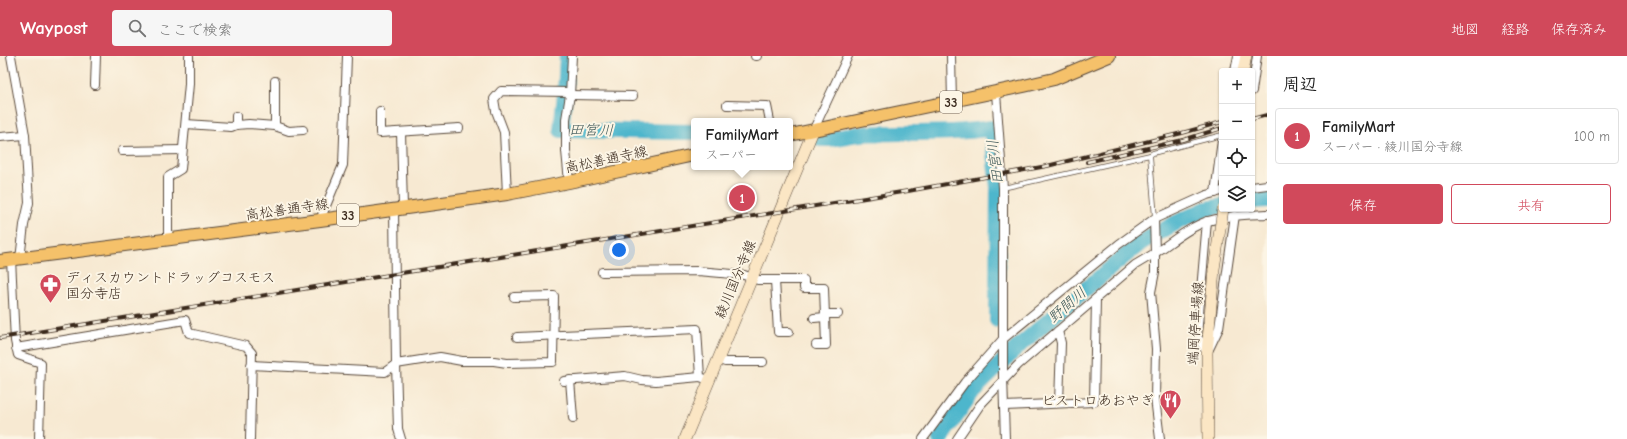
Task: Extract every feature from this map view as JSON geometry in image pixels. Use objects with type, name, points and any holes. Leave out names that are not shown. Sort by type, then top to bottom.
[{"type":"main road","name":"33","points":[[793,134],[996,93],[1054,78],[1086,60],[1109,56]]},
{"type":"main road","points":[[1244,68],[1246,56]]},
{"type":"main road","name":"綾川国分寺線","points":[[685,439],[704,378],[718,359],[813,131]]},
{"type":"main road","name":"高松善通寺線","points":[[10,260],[507,194],[691,156]]},
{"type":"main road","name":"端岡停車場線","points":[[1208,439],[1207,353],[1214,270],[1223,212]]},
{"type":"street","points":[[11,56],[25,135],[29,203],[24,225],[10,260],[16,348],[18,355],[41,363],[39,439]]},
{"type":"street","points":[[95,85],[96,56]]},
{"type":"street","points":[[168,239],[168,177],[181,169],[189,84],[189,56]]},
{"type":"street","points":[[320,220],[343,165],[347,56]]},
{"type":"street","points":[[569,182],[566,130],[567,93],[572,56]]},
{"type":"street","points":[[813,131],[848,56]]},
{"type":"street","points":[[951,56],[952,102]]},
{"type":"street","points":[[1236,68],[1238,56]]},
{"type":"street","points":[[1255,70],[1257,56]]},
{"type":"street","points":[[275,81],[275,126]]},
{"type":"street","points":[[507,194],[504,132],[496,111],[494,99],[501,91],[633,96]]},
{"type":"street","points":[[996,93],[1003,188],[1003,378],[1005,439]]},
{"type":"street","points":[[727,105],[768,106],[770,118]]},
{"type":"street","points":[[380,111],[380,133],[459,128]]},
{"type":"street","points":[[236,116],[236,125]]},
{"type":"street","points":[[186,124],[231,127],[249,124],[275,126],[289,131],[303,130]]},
{"type":"street","points":[[401,132],[398,208],[396,364],[398,429],[401,439]]},
{"type":"street","points":[[0,137],[25,135]]},
{"type":"street","points":[[122,151],[182,150]]},
{"type":"street","points":[[924,439],[965,382],[1003,341],[1120,244],[1155,219],[1218,192],[1219,176]]},
{"type":"street","points":[[1255,187],[1267,185]]},
{"type":"street","points":[[957,439],[980,405],[1003,378],[1135,265],[1191,229],[1208,221],[1234,215],[1267,214]]},
{"type":"street","points":[[1207,353],[1219,328],[1234,215]]},
{"type":"street","points":[[1155,219],[1155,272],[1151,292],[1156,349],[1155,398],[1160,439]]},
{"type":"street","points":[[1207,353],[1197,336],[1208,221]]},
{"type":"street","points":[[602,272],[698,271],[744,275],[758,280],[804,280],[804,288],[824,288],[826,345],[816,345]]},
{"type":"street","points":[[774,280],[778,332],[789,332]]},
{"type":"street","points":[[251,365],[385,372],[396,364],[440,357],[462,361],[494,360],[506,363],[553,362],[554,296],[514,297]]},
{"type":"street","points":[[1004,406],[1094,402],[1096,298]]},
{"type":"street","points":[[814,318],[838,314]]},
{"type":"street","points":[[16,348],[185,320],[189,333],[246,346],[252,353],[250,439]]},
{"type":"street","points":[[517,337],[697,330],[704,378],[656,381],[642,380],[625,376],[567,381],[573,418]]},
{"type":"street","points":[[1058,331],[1061,343],[1059,403]]},
{"type":"street","points":[[718,359],[726,362],[764,362]]},
{"type":"lane","points":[[1003,188],[1102,167],[1219,136]]},
{"type":"lane","points":[[1150,155],[1155,219]]},
{"type":"waterway","name":"田宮川","points":[[567,56],[561,130],[691,132]]},
{"type":"waterway","name":"田宮川","points":[[820,139],[830,139],[860,134],[942,132],[991,128],[998,187],[997,320]]},
{"type":"waterway","name":"野間川","points":[[1255,201],[1267,200]]},
{"type":"waterway","name":"野間川","points":[[940,439],[973,391],[1021,344],[1121,259],[1142,242],[1176,223],[1206,209],[1219,207]]},
{"type":"railway","points":[[1255,118],[1267,115]]},
{"type":"railway","points":[[0,338],[908,191],[1047,166],[1219,123]]},
{"type":"railway","points":[[1087,162],[1183,140],[1219,129]]},
{"type":"place","name":"FamilyMart","points":[[742,198]]},
{"type":"place","name":"ディスカウントドラッグコスモス 国分寺店","points":[[50,304]]},
{"type":"place","name":"ビストロあおやぎ","points":[[1170,420]]}]
